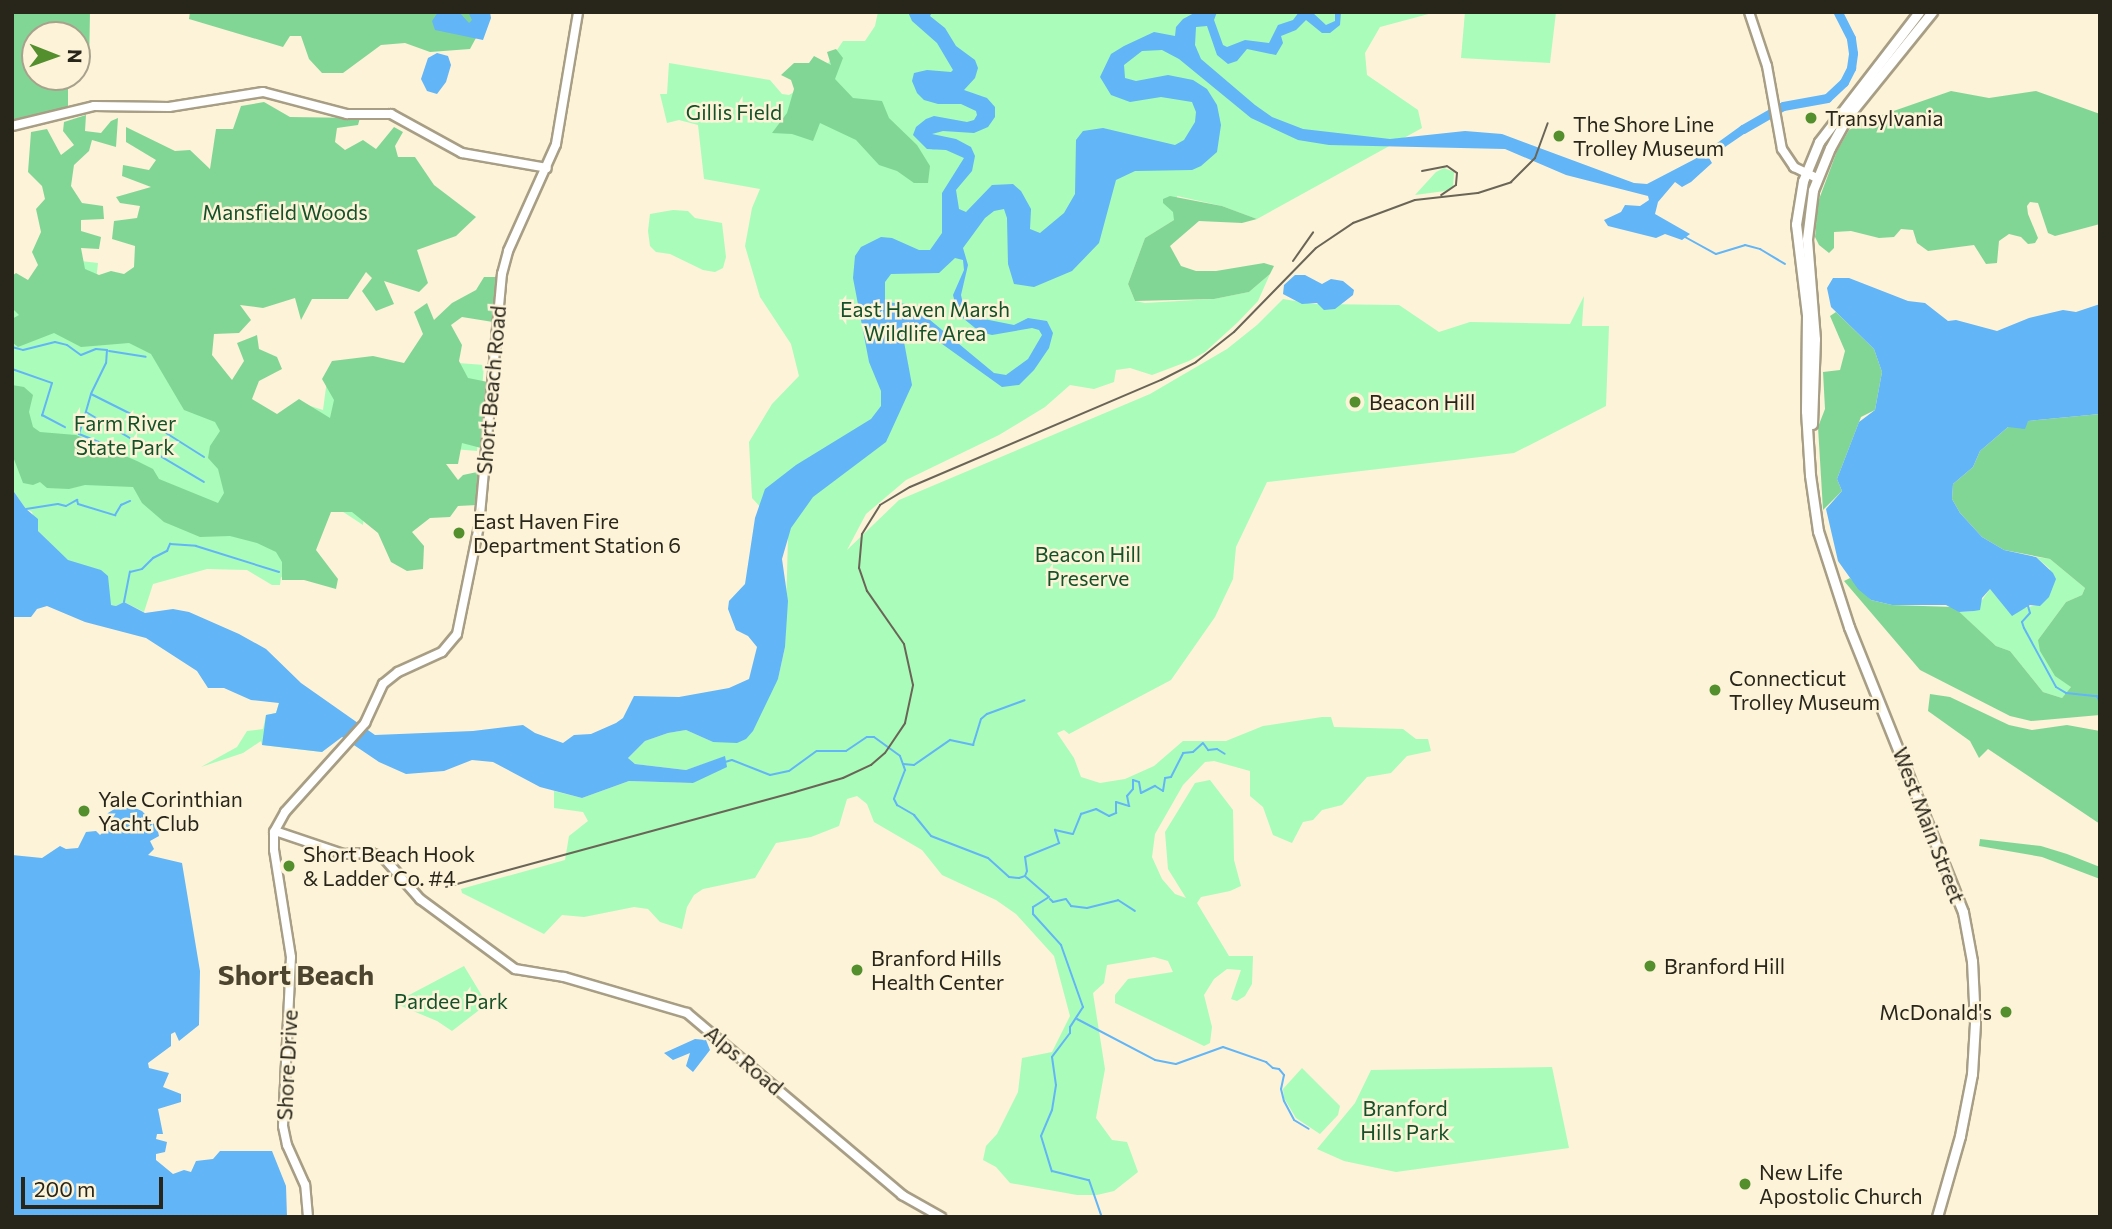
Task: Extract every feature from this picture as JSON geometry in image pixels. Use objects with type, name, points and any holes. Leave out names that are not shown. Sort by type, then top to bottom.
[{"type":"main road","name":"Short Beach Road","points":[[275,831],[285,812],[365,723],[383,684],[398,673],[442,652],[459,628],[479,526],[502,274],[515,234],[547,168],[562,116],[578,12]]},
{"type":"main road","points":[[1749,12],[1765,59],[1776,126],[1787,160],[1805,174],[1817,178]]},
{"type":"main road","name":"West Main Street","points":[[1919,12],[1827,128],[1805,174],[1796,224],[1807,326],[1813,507],[1833,584],[1963,912],[1969,943],[1975,1021],[1972,1074],[1959,1136],[1937,1217]]},
{"type":"main road","name":"West Main Street","points":[[1809,443],[1815,339],[1807,232],[1817,178],[1837,135],[1859,102],[1932,12]]},
{"type":"main road","points":[[12,126],[94,106],[169,107],[263,92],[347,114],[391,114],[453,150],[547,168]]},
{"type":"main road","points":[[1827,128],[1837,135]]},
{"type":"main road","name":"Alps Road","points":[[275,831],[343,854],[378,855],[390,862],[420,899],[515,969],[564,977],[687,1013],[902,1195],[941,1217]]},
{"type":"main road","name":"Shore Drive","points":[[275,831],[274,850],[292,957],[283,1126],[287,1145],[305,1185],[309,1217]]},
{"type":"green space","points":[[12,12],[90,12],[90,21],[21,21],[21,91],[68,91],[68,108],[12,120]]},
{"type":"green space","points":[[190,12],[490,12],[470,49],[430,52],[405,43],[381,45],[343,73],[322,73],[309,59],[301,36],[290,36],[283,47],[189,19]]},
{"type":"green space","points":[[878,12],[1436,12],[1380,27],[1365,53],[1367,75],[1418,110],[1422,128],[1257,219],[1222,206],[1177,196],[1174,220],[1145,238],[1128,284],[1135,301],[1145,303],[1214,299],[1249,292],[1270,274],[1258,301],[1238,322],[1205,352],[1152,375],[1130,368],[1116,370],[1114,382],[1094,389],[1070,385],[1045,407],[999,435],[906,480],[866,514],[847,550],[899,500],[1150,394],[1227,349],[1283,299],[1314,304],[1399,305],[1439,332],[1470,322],[1570,324],[1584,296],[1582,326],[1609,326],[1606,406],[1514,453],[1267,482],[1236,547],[1233,579],[1215,617],[1171,680],[1069,734],[1064,730],[1057,733],[1074,758],[1081,777],[1100,783],[1125,779],[1154,766],[1183,741],[1226,741],[1263,726],[1322,717],[1331,717],[1334,727],[1403,729],[1416,739],[1428,739],[1431,751],[1407,756],[1391,773],[1367,777],[1342,805],[1322,810],[1313,820],[1303,822],[1292,843],[1273,835],[1263,807],[1250,796],[1250,771],[1214,761],[1205,762],[1183,785],[1155,834],[1152,857],[1162,879],[1175,894],[1186,898],[1168,869],[1165,832],[1195,783],[1210,780],[1233,810],[1234,860],[1241,886],[1201,897],[1197,903],[1229,956],[1253,956],[1252,984],[1245,996],[1237,1001],[1231,999],[1241,970],[1227,969],[1214,979],[1204,995],[1212,1027],[1210,1043],[1204,1046],[1115,1003],[1115,995],[1128,979],[1173,972],[1168,961],[1154,957],[1107,965],[1104,983],[1093,993],[1105,1069],[1096,1118],[1112,1140],[1127,1142],[1138,1172],[1114,1191],[1097,1195],[1077,1195],[1010,1183],[996,1167],[983,1160],[986,1146],[997,1134],[1018,1092],[1022,1058],[1052,1052],[1070,1016],[1054,956],[1016,914],[996,900],[942,875],[922,850],[874,822],[867,804],[857,796],[847,799],[839,826],[811,837],[776,843],[755,878],[703,889],[694,895],[687,907],[682,929],[660,922],[648,909],[634,907],[584,917],[562,915],[544,934],[462,893],[461,889],[565,860],[569,836],[588,821],[583,812],[554,808],[554,791],[582,798],[629,781],[693,783],[724,757],[686,770],[635,764],[628,758],[645,741],[668,733],[686,730],[713,742],[770,691],[778,679],[785,647],[788,537],[752,498],[749,442],[772,404],[799,376],[791,344],[760,297],[745,246],[752,208],[760,189],[704,179],[698,125],[679,120],[667,123],[660,94],[667,94],[669,63],[770,80],[782,94],[789,95],[819,77],[843,41],[865,41],[875,26]]},
{"type":"green space","points":[[1465,12],[1556,12],[1550,63],[1461,58]]},
{"type":"green space","points":[[836,49],[843,58],[835,79],[853,98],[882,101],[889,118],[917,145],[930,166],[928,183],[914,183],[897,171],[879,165],[856,140],[820,123],[813,141],[792,134],[772,133],[787,113],[794,89],[791,80],[781,75],[794,63],[809,63],[814,56],[831,65],[827,52]]},
{"type":"green space","points":[[1951,91],[1989,98],[2036,91],[2100,114],[2100,224],[2055,236],[2048,233],[2038,203],[2030,202],[2027,206],[2028,214],[2038,238],[2035,243],[2028,244],[2021,237],[2009,234],[1999,241],[1997,263],[1986,264],[1974,245],[1928,251],[1917,243],[1913,230],[1901,229],[1894,237],[1879,238],[1851,231],[1834,232],[1834,248],[1829,253],[1819,245],[1815,237],[1818,202],[1837,151],[1849,130],[1862,122]]},
{"type":"green space","name":"Mansfield Woods","points":[[264,102],[290,117],[360,118],[358,125],[337,128],[335,142],[345,150],[363,140],[376,149],[394,127],[403,132],[395,146],[398,157],[415,157],[434,185],[476,217],[456,236],[417,250],[428,283],[419,292],[384,281],[394,304],[376,311],[362,291],[372,278],[366,272],[348,299],[312,299],[301,320],[295,298],[263,308],[240,305],[251,320],[239,333],[214,334],[212,355],[232,380],[244,361],[237,343],[257,335],[259,349],[277,357],[282,369],[259,381],[252,399],[277,414],[299,399],[330,418],[334,400],[322,379],[332,361],[373,356],[404,363],[423,334],[414,312],[427,303],[434,320],[452,303],[476,290],[484,277],[499,277],[493,322],[462,317],[451,325],[462,345],[459,361],[468,378],[488,382],[481,448],[462,443],[458,464],[446,464],[458,480],[463,475],[482,471],[477,505],[458,506],[450,517],[430,518],[412,532],[424,546],[423,569],[407,571],[391,562],[378,533],[352,512],[331,512],[316,550],[338,579],[336,589],[304,580],[282,580],[282,562],[276,552],[257,543],[230,536],[200,537],[164,522],[142,503],[133,487],[85,485],[69,489],[47,488],[40,482],[33,485],[23,483],[12,454],[12,385],[24,387],[33,395],[29,412],[33,427],[40,432],[76,435],[153,469],[159,479],[218,503],[224,493],[218,469],[208,458],[210,446],[220,431],[215,422],[184,410],[151,354],[129,343],[81,347],[54,333],[18,347],[12,342],[12,319],[19,315],[12,308],[12,276],[16,273],[28,280],[38,265],[32,252],[41,232],[36,209],[45,199],[42,186],[28,172],[31,132],[47,129],[61,155],[74,145],[63,131],[64,122],[86,115],[85,131],[101,133],[111,121],[118,118],[116,147],[92,140],[89,151],[74,165],[71,186],[82,203],[103,206],[104,219],[81,220],[81,231],[101,237],[99,249],[81,248],[85,269],[99,275],[111,271],[124,274],[134,267],[135,246],[112,239],[114,221],[137,218],[140,206],[120,203],[116,197],[151,187],[122,176],[123,165],[149,170],[156,160],[126,142],[126,127],[175,151],[190,150],[210,169],[216,129],[233,129],[241,106]]},
{"type":"green space","points":[[1444,168],[1454,172],[1453,187],[1445,191],[1415,195],[1436,172]]},
{"type":"green space","points":[[1170,196],[1222,206],[1257,219],[1242,223],[1199,221],[1170,246],[1181,266],[1196,271],[1216,271],[1264,263],[1274,266],[1270,274],[1249,292],[1214,299],[1135,301],[1128,284],[1145,238],[1174,220],[1173,212],[1163,203],[1163,199]]},
{"type":"green space","points":[[673,210],[688,211],[695,218],[722,223],[726,257],[723,268],[715,272],[703,270],[670,254],[656,252],[650,246],[650,214]]},
{"type":"green space","name":"Farm River State Park","points":[[63,259],[98,263],[96,281],[204,350],[256,417],[276,421],[301,403],[323,410],[327,380],[375,373],[419,360],[484,365],[477,451],[370,442],[363,525],[322,498],[288,551],[287,578],[281,577],[280,585],[272,585],[247,570],[207,569],[153,584],[144,612],[124,602],[111,605],[38,531],[32,512],[26,509],[12,489],[12,301]]},
{"type":"green space","points":[[1836,312],[1874,349],[1882,372],[1875,410],[1861,417],[1837,479],[1842,491],[1823,510],[1818,427],[1825,409],[1823,372],[1840,370],[1845,351],[1830,316]]},
{"type":"green space","points":[[2100,414],[2100,715],[2031,721],[2010,716],[1920,670],[1844,581],[1850,578],[1871,600],[1892,605],[1954,607],[1996,646],[2010,651],[2043,692],[2062,698],[2071,687],[2055,676],[2040,651],[2038,640],[2066,602],[2082,595],[2085,588],[2050,559],[2004,550],[1982,537],[1960,513],[1952,499],[1953,484],[1973,467],[1980,451],[2008,427],[2028,421]]},
{"type":"green space","points":[[2036,557],[2050,559],[2085,588],[2082,595],[2066,602],[2038,640],[2071,687],[2062,698],[2043,692],[2010,651],[1996,646],[1959,612],[1974,611],[1990,589],[2012,615],[2024,608],[2038,605],[2050,569]]},
{"type":"green space","points":[[1930,694],[1950,697],[2009,725],[2032,730],[2067,725],[2100,731],[2100,824],[1988,749],[1979,758],[1970,741],[1928,711]]},
{"type":"green space","points":[[279,703],[333,742],[322,752],[262,745],[261,741],[243,753],[201,767],[237,747],[247,731],[263,729],[266,715],[276,713]]},
{"type":"green space","points":[[1980,839],[2041,846],[2067,854],[2100,867],[2100,879],[2042,857],[1979,846]]},
{"type":"green space","name":"Pardee Park","points":[[464,966],[487,1004],[452,1031],[437,1021],[394,1003]]},
{"type":"green space","name":"Branford Hills Park","points":[[1552,1067],[1569,1148],[1396,1172],[1344,1161],[1317,1149],[1355,1103],[1371,1070]]},
{"type":"green space","points":[[1302,1068],[1340,1106],[1338,1115],[1320,1134],[1296,1118],[1284,1098],[1283,1089]]},
{"type":"water","points":[[438,12],[459,12],[469,23],[472,20],[468,12],[490,12],[491,18],[483,40],[435,30],[432,21]]},
{"type":"water","points":[[908,12],[932,12],[930,16],[945,28],[956,46],[975,60],[978,68],[975,78],[964,90],[987,98],[995,107],[995,117],[988,127],[974,133],[943,131],[932,134],[956,139],[971,147],[975,156],[972,171],[956,190],[959,209],[966,212],[992,185],[1013,184],[1021,191],[1031,209],[1030,229],[1040,233],[1064,213],[1075,194],[1076,140],[1083,131],[1103,128],[1175,145],[1184,140],[1195,122],[1196,112],[1192,102],[1161,97],[1130,102],[1111,95],[1100,77],[1111,54],[1154,32],[1175,36],[1176,27],[1183,19],[1196,12],[1217,12],[1214,20],[1223,45],[1227,47],[1245,40],[1269,43],[1278,25],[1293,20],[1299,12],[1312,12],[1326,25],[1335,21],[1335,12],[1341,12],[1340,25],[1330,33],[1322,33],[1306,20],[1296,30],[1281,36],[1283,43],[1276,55],[1247,49],[1237,61],[1228,64],[1217,55],[1207,26],[1196,27],[1195,45],[1201,59],[1272,117],[1303,129],[1390,139],[1465,131],[1502,134],[1634,183],[1647,184],[1695,159],[1742,125],[1744,134],[1709,158],[1712,163],[1691,182],[1682,187],[1675,182],[1658,202],[1655,214],[1690,234],[1682,240],[1665,234],[1656,238],[1608,226],[1604,220],[1621,212],[1625,205],[1640,206],[1649,200],[1648,196],[1566,175],[1505,149],[1329,145],[1298,140],[1251,118],[1179,59],[1162,50],[1142,51],[1124,65],[1125,78],[1136,81],[1168,75],[1193,80],[1207,89],[1217,105],[1221,125],[1217,152],[1192,170],[1135,171],[1116,180],[1099,243],[1072,271],[1034,287],[1014,284],[1008,264],[1007,218],[1004,209],[994,211],[985,218],[963,248],[968,265],[961,295],[963,304],[979,318],[1014,325],[1028,318],[1047,321],[1053,333],[1049,348],[1034,370],[1019,385],[1002,387],[924,331],[909,327],[902,331],[912,385],[886,442],[813,497],[791,528],[782,559],[788,601],[785,647],[778,679],[753,731],[746,739],[737,743],[713,742],[686,730],[668,733],[645,741],[628,758],[635,764],[686,770],[725,756],[727,767],[693,783],[629,781],[582,798],[540,787],[493,762],[472,760],[444,771],[406,774],[379,762],[342,737],[322,752],[262,745],[266,715],[276,713],[279,703],[251,700],[224,688],[208,688],[197,671],[146,638],[85,622],[47,606],[37,609],[31,617],[12,617],[12,489],[26,509],[38,519],[38,531],[68,560],[101,570],[108,576],[111,605],[124,602],[145,613],[173,609],[189,612],[239,634],[266,649],[301,683],[375,735],[473,731],[523,725],[535,733],[563,743],[574,735],[591,734],[616,723],[623,718],[634,696],[679,697],[729,688],[749,679],[757,647],[748,636],[736,630],[728,609],[729,601],[745,584],[755,518],[765,489],[796,465],[871,419],[881,406],[881,391],[869,362],[853,278],[855,256],[861,247],[881,237],[892,238],[919,250],[930,250],[942,233],[942,193],[964,158],[946,150],[927,149],[913,135],[916,127],[934,116],[967,122],[974,120],[977,115],[976,111],[961,104],[938,104],[924,100],[917,93],[912,81],[914,73],[953,70],[937,43],[912,21]],"holes":[[[955,258],[963,260],[964,270],[953,295],[958,314],[980,332],[992,335],[1032,328],[1039,330],[1042,335],[1028,359],[1006,375],[994,373],[918,310],[906,304],[885,302],[885,282],[891,274],[939,273]]]},
{"type":"water","points":[[437,53],[448,56],[451,65],[446,82],[437,94],[427,91],[421,79],[428,58]]},
{"type":"water","points":[[1295,275],[1305,275],[1322,284],[1331,279],[1343,281],[1354,290],[1353,295],[1335,309],[1324,310],[1317,303],[1302,304],[1283,294],[1284,285]]},
{"type":"water","points":[[1833,278],[1849,278],[1908,301],[1925,303],[1948,321],[1956,320],[1997,331],[2029,318],[2063,310],[2076,312],[2100,304],[2100,414],[2028,421],[2025,429],[2008,427],[1980,451],[1973,467],[1953,484],[1952,499],[1960,513],[1982,537],[2004,550],[2036,557],[2053,573],[2056,579],[2049,597],[2040,606],[2030,605],[2012,616],[1990,589],[1982,598],[1980,610],[1974,611],[1959,612],[1946,605],[1892,605],[1871,600],[1858,589],[1838,561],[1826,509],[1842,491],[1837,479],[1859,422],[1875,410],[1882,372],[1874,349],[1831,307],[1827,288]]},
{"type":"water","points":[[116,808],[135,808],[142,811],[157,827],[159,836],[150,841],[154,849],[148,855],[182,863],[200,971],[199,1025],[179,1041],[175,1032],[171,1034],[171,1046],[148,1063],[149,1068],[169,1073],[163,1087],[181,1094],[181,1102],[158,1109],[163,1134],[157,1134],[156,1139],[167,1142],[165,1152],[156,1154],[156,1160],[173,1174],[184,1170],[191,1172],[196,1161],[213,1159],[220,1151],[272,1151],[286,1186],[287,1217],[12,1217],[12,855],[42,858],[60,846],[66,849],[78,848],[86,832],[96,831],[100,835],[106,829],[103,825],[108,813]]},
{"type":"water","points":[[695,1039],[706,1040],[710,1050],[693,1072],[686,1066],[690,1053],[673,1060],[664,1053]]},
{"type":"waterway","points":[[1743,129],[1783,106],[1827,98],[1844,82],[1851,68],[1853,53],[1851,38],[1838,12]]},
{"type":"waterway","points":[[1685,237],[1716,254],[1745,245],[1760,249],[1785,264]]},
{"type":"waterway","points":[[12,347],[23,350],[55,342],[67,345],[81,355],[96,349],[107,350],[106,363],[91,394],[155,426],[204,457]]},
{"type":"waterway","points":[[109,351],[146,357]]},
{"type":"waterway","points":[[12,369],[52,383],[42,415],[65,427]]},
{"type":"waterway","points":[[91,394],[86,412],[204,482]]},
{"type":"waterway","points":[[86,412],[79,434],[101,443]]},
{"type":"waterway","points":[[26,509],[58,504],[66,506],[77,500],[78,504],[115,515],[121,505],[130,501]]},
{"type":"waterway","points":[[124,602],[130,572],[142,569],[153,558],[167,551],[170,544],[196,546],[279,572]]},
{"type":"waterway","points":[[2028,606],[2030,613],[2022,622],[2024,628],[2056,687],[2066,693],[2097,696],[2100,703]]},
{"type":"waterway","points":[[903,764],[914,765],[950,740],[973,745],[981,719],[987,714],[1025,700]]},
{"type":"waterway","points":[[725,762],[732,760],[770,775],[789,771],[817,751],[846,751],[867,737],[874,737],[900,756],[905,770],[894,799],[897,805],[914,815],[931,836],[988,858],[1009,877],[1019,878],[1025,876],[1027,871],[1025,857],[1059,843],[1055,830],[1073,834],[1081,814],[1096,809],[1109,816],[1116,813],[1116,802],[1129,806],[1127,796],[1133,789],[1133,780],[1139,782],[1141,793],[1155,786],[1163,791],[1165,778],[1171,777],[1183,753],[1193,752],[1203,743],[1208,750],[1217,749],[1225,754]]},
{"type":"waterway","points":[[1026,877],[1049,897],[1033,907],[1033,914],[1061,945],[1083,1007],[1070,1027],[1070,1033],[1052,1057],[1056,1085],[1052,1110],[1041,1136],[1052,1171],[1089,1180],[1102,1217]]},
{"type":"waterway","points":[[1050,899],[1053,902],[1066,899],[1071,906],[1087,908],[1118,900],[1135,911]]},
{"type":"waterway","points":[[1077,1019],[1155,1060],[1176,1064],[1223,1047],[1266,1062],[1284,1075],[1281,1089],[1284,1101],[1294,1120],[1309,1129]]},
{"type":"tram line","points":[[446,887],[795,792],[843,778],[871,765],[885,753],[905,723],[913,685],[904,644],[867,591],[859,568],[862,534],[880,505],[910,487],[1161,380],[1196,362],[1234,332],[1316,248],[1353,223],[1415,200],[1478,193],[1511,182],[1535,158],[1548,123]]},
{"type":"tram line","points":[[1422,171],[1447,166],[1457,173],[1456,185],[1441,195]]},
{"type":"tram line","points":[[1293,261],[1313,232]]},
{"type":"place","name":"Transylvania","points":[[1811,118]]},
{"type":"place","name":"The Shore Line Trolley Museum","points":[[1559,136]]},
{"type":"place","name":"Beacon Hill","points":[[1355,402]]},
{"type":"place","name":"East Haven Fire Department Station 6","points":[[459,533]]},
{"type":"place","name":"Connecticut Trolley Museum","points":[[1715,690]]},
{"type":"place","name":"Yale Corinthian Yacht Club","points":[[84,811]]},
{"type":"place","name":"Short Beach Hook & Ladder Co. #4","points":[[289,866]]},
{"type":"place","name":"Branford Hill","points":[[1650,966]]},
{"type":"place","name":"Branford Hills Health Center","points":[[857,970]]},
{"type":"place","name":"McDonald's","points":[[2006,1012]]},
{"type":"place","name":"New Life Apostolic Church","points":[[1745,1184]]},
{"type":"district","name":"Short Beach","points":[[296,974]]},
{"type":"park label","name":"Gillis Field","points":[[734,112]]},
{"type":"park label","name":"East Haven Marsh Wildlife Area","points":[[925,321]]},
{"type":"park label","name":"Beacon Hill Preserve","points":[[1088,566]]}]
